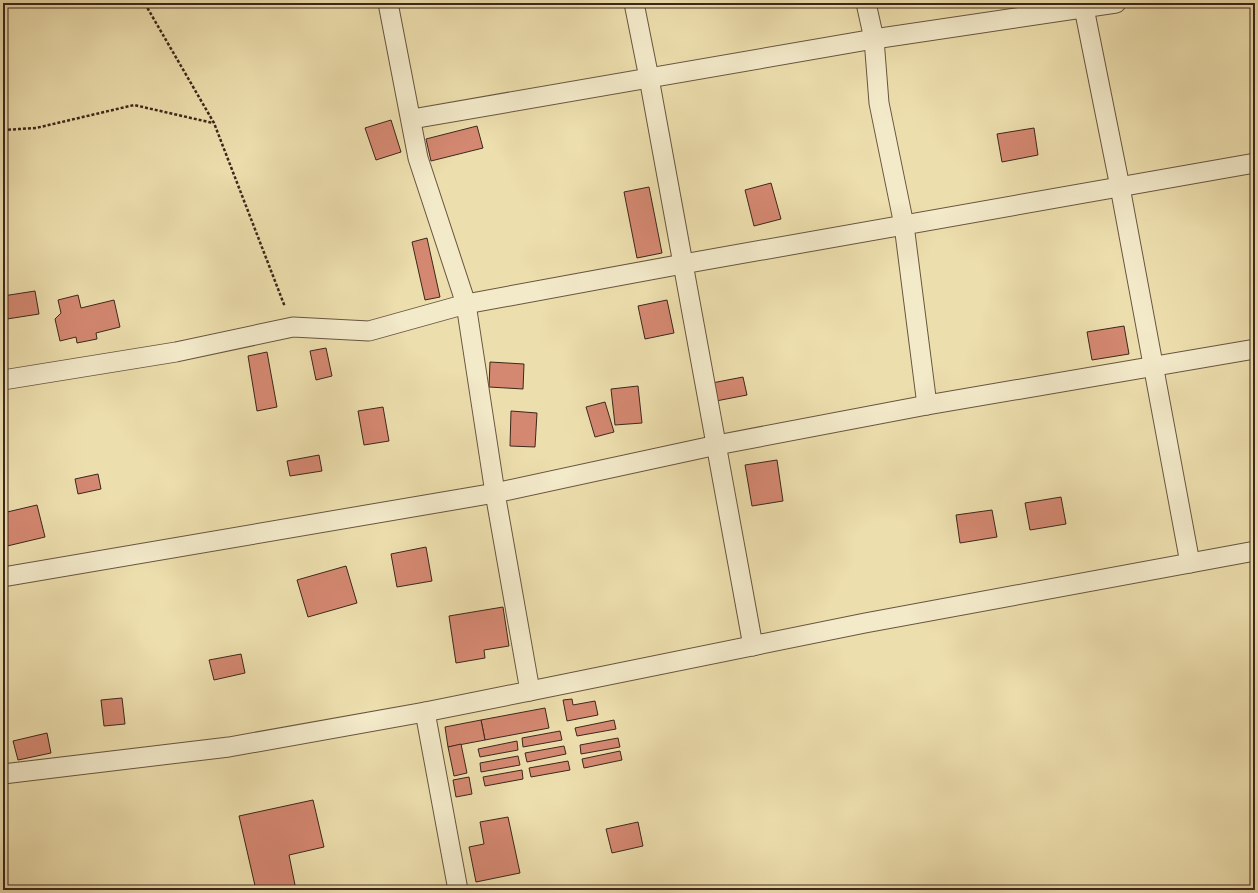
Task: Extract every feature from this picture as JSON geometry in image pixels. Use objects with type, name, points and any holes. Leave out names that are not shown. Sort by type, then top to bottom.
[{"type":"street","points":[[388,3],[412,119],[418,158],[466,304],[494,493],[530,690]]},
{"type":"street","points":[[634,3],[753,646]]},
{"type":"street","points":[[866,3],[874,39],[879,104],[904,225],[927,405]]},
{"type":"street","points":[[412,119],[874,39],[1083,5],[1116,3]]},
{"type":"street","points":[[1083,5],[1120,187],[1190,563]]},
{"type":"street","points":[[3,380],[176,352],[293,326],[369,331],[466,304],[683,264],[1255,164]]},
{"type":"street","points":[[3,577],[494,493],[717,445],[927,405],[1255,349]]},
{"type":"street","points":[[3,774],[228,747],[425,712],[864,623],[1255,551]]},
{"type":"street","points":[[425,712],[458,890]]},
{"type":"path","points":[[147,3],[148,9],[214,123],[293,326]]},
{"type":"path","points":[[3,130],[36,128],[134,105],[214,123]]},
{"type":"building","points":[[391,120],[401,152],[376,160],[365,128]]},
{"type":"building","points":[[477,126],[483,148],[431,161],[426,139]]},
{"type":"building","points":[[1034,128],[1038,155],[1002,162],[997,134]]},
{"type":"building","points":[[771,183],[781,219],[754,226],[745,190]]},
{"type":"building","points":[[649,187],[662,253],[637,258],[624,192]]},
{"type":"building","points":[[427,238],[440,297],[425,300],[412,242]]},
{"type":"building","points":[[35,291],[39,314],[7,319],[3,296]]},
{"type":"building","points":[[78,295],[81,308],[114,300],[120,327],[96,333],[97,339],[77,343],[76,337],[60,341],[55,319],[61,313],[58,300]]},
{"type":"building","points":[[667,300],[674,333],[645,339],[638,306]]},
{"type":"building","points":[[1124,326],[1129,354],[1092,360],[1087,332]]},
{"type":"building","points":[[326,348],[332,376],[316,380],[310,351]]},
{"type":"building","points":[[267,352],[277,407],[257,411],[248,356]]},
{"type":"building","points":[[490,362],[524,364],[523,389],[489,387]]},
{"type":"building","points":[[743,377],[747,395],[716,401],[712,383]]},
{"type":"building","points":[[638,386],[642,423],[615,425],[611,389]]},
{"type":"building","points":[[605,402],[614,432],[595,437],[586,407]]},
{"type":"building","points":[[383,407],[389,441],[364,445],[358,411]]},
{"type":"building","points":[[511,411],[537,413],[535,447],[510,446]]},
{"type":"building","points":[[319,455],[322,471],[290,476],[287,461]]},
{"type":"building","points":[[777,460],[783,501],[752,506],[745,465]]},
{"type":"building","points":[[98,474],[101,489],[78,494],[75,479]]},
{"type":"building","points":[[1061,497],[1066,524],[1030,530],[1025,503]]},
{"type":"building","points":[[37,505],[45,537],[3,547],[3,513]]},
{"type":"building","points":[[992,510],[997,537],[960,543],[956,515]]},
{"type":"building","points":[[426,547],[432,581],[397,587],[391,554]]},
{"type":"building","points":[[346,566],[357,603],[308,617],[297,580]]},
{"type":"building","points":[[503,607],[509,646],[484,650],[485,658],[456,663],[449,616]]},
{"type":"building","points":[[241,654],[245,673],[214,680],[209,660]]},
{"type":"building","points":[[122,698],[125,724],[104,726],[101,700]]},
{"type":"building","points":[[572,699],[573,705],[595,701],[598,715],[567,721],[563,700]]},
{"type":"building","points":[[545,708],[549,728],[485,740],[481,720]]},
{"type":"building","points":[[481,720],[485,740],[448,747],[445,727]]},
{"type":"building","points":[[614,720],[616,729],[577,736],[575,728]]},
{"type":"building","points":[[560,731],[562,740],[523,747],[522,738]]},
{"type":"building","points":[[47,733],[51,753],[18,760],[13,741]]},
{"type":"building","points":[[618,738],[620,747],[581,754],[580,745]]},
{"type":"building","points":[[517,741],[518,750],[480,757],[478,749]]},
{"type":"building","points":[[461,744],[467,773],[454,776],[448,747]]},
{"type":"building","points":[[564,746],[566,754],[527,762],[525,753]]},
{"type":"building","points":[[620,751],[622,760],[584,768],[582,759]]},
{"type":"building","points":[[518,756],[520,765],[481,772],[480,763]]},
{"type":"building","points":[[568,761],[570,770],[531,777],[529,768]]},
{"type":"building","points":[[522,770],[523,779],[485,786],[483,777]]},
{"type":"building","points":[[469,777],[472,794],[456,797],[453,780]]},
{"type":"building","points":[[313,800],[324,847],[289,855],[296,890],[256,890],[239,816]]},
{"type":"building","points":[[508,817],[520,873],[476,882],[469,847],[484,844],[480,822]]},
{"type":"building","points":[[638,822],[643,846],[612,853],[606,829]]}]
